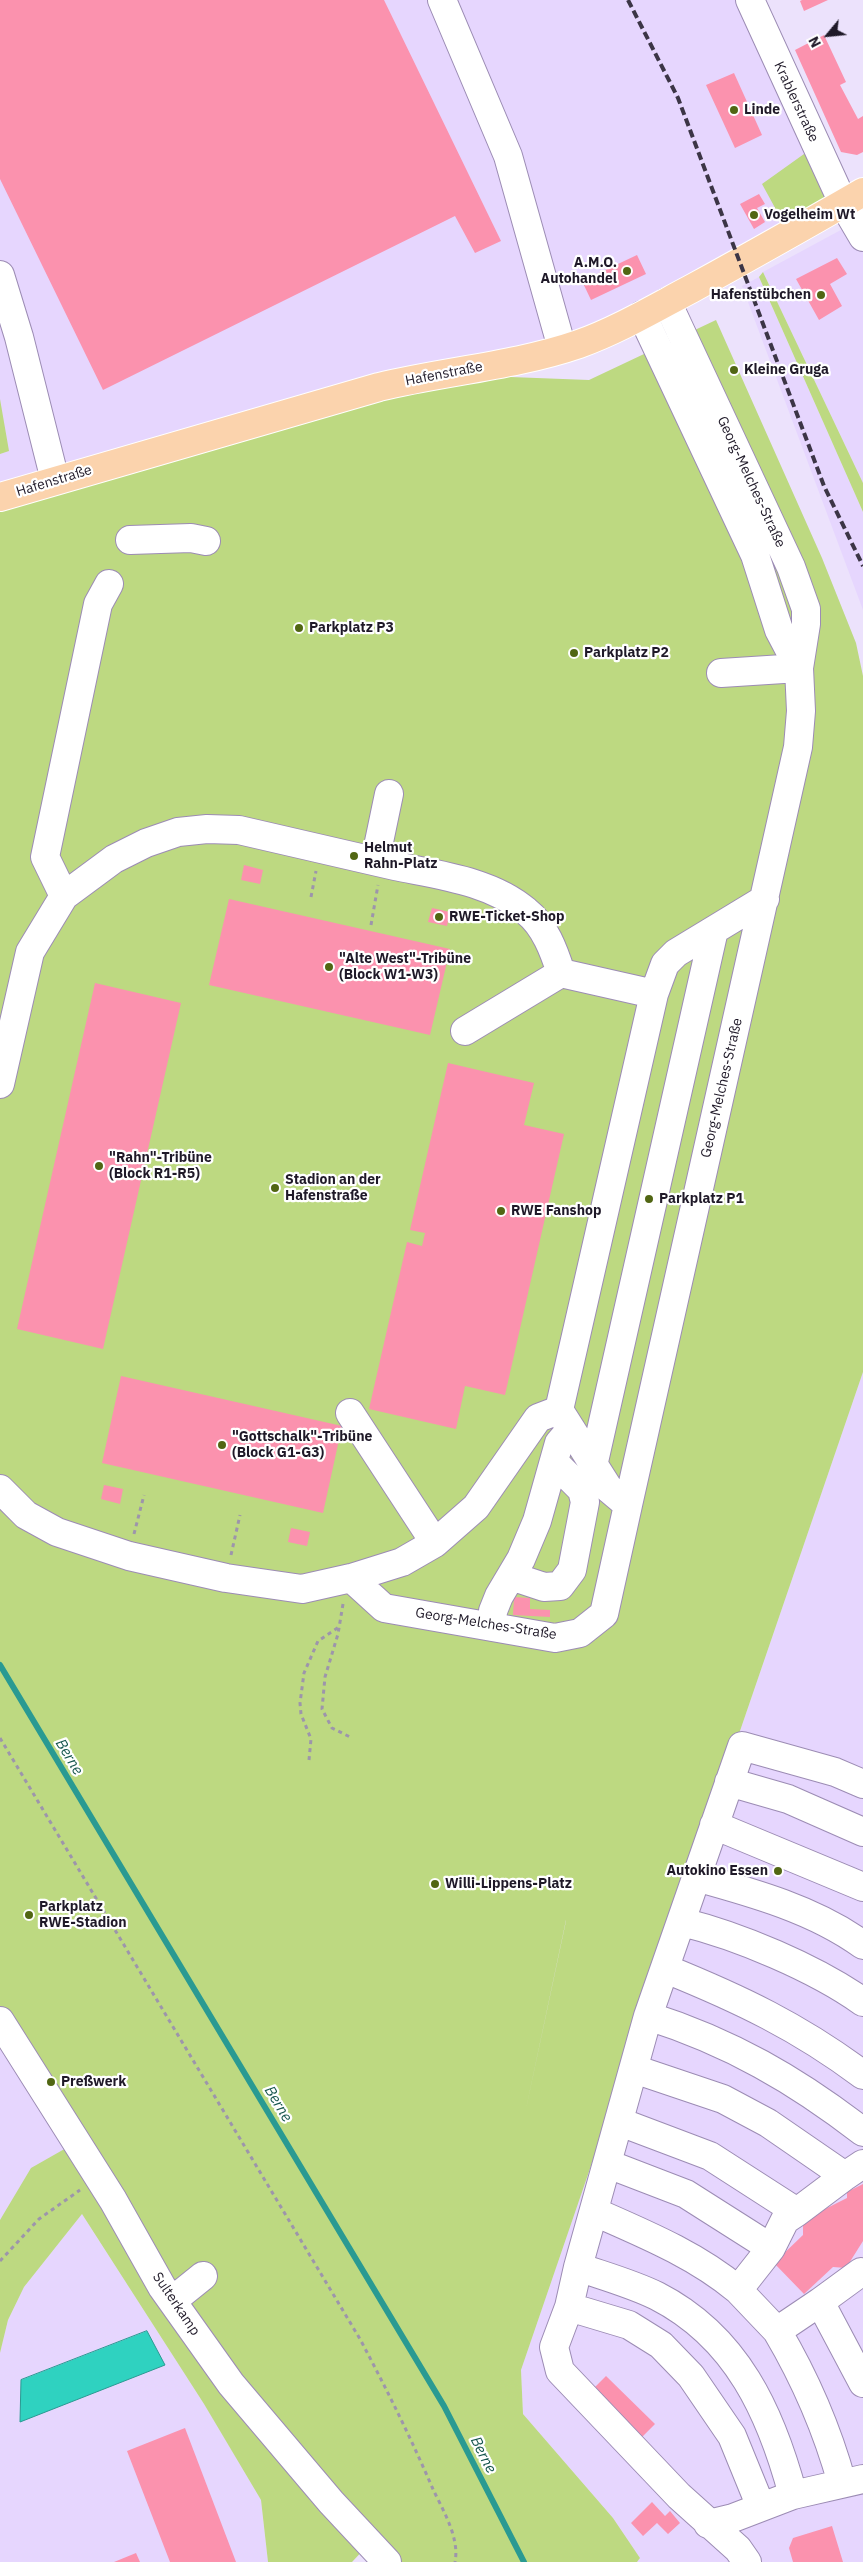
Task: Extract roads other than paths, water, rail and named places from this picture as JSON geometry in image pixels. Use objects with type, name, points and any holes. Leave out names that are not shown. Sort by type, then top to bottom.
[{"type":"main road","name":"Hafenstraße","points":[[0,497],[379,387],[509,362],[595,337],[667,302],[853,197]]},
{"type":"street","points":[[442,0],[508,156],[562,348]]},
{"type":"street","name":"Krablerstraße","points":[[750,0],[853,197],[863,237]]},
{"type":"street","points":[[0,275],[19,337],[55,480]]},
{"type":"street","name":"Georg-Melches-Straße","points":[[351,1578],[384,1608],[555,1638],[580,1633],[604,1614],[798,747],[801,711],[799,668],[806,624],[806,609],[799,586],[667,302]]},
{"type":"street","name":"Georg-Melches-Straße","points":[[642,315],[755,555],[779,630],[799,668]]},
{"type":"street","points":[[130,540],[191,538],[206,541]]},
{"type":"street","points":[[64,896],[45,857],[98,604],[109,584]]},
{"type":"street","points":[[721,673],[799,668]]},
{"type":"street","points":[[375,861],[389,794]]},
{"type":"street","points":[[0,1084],[30,952],[64,896],[114,859],[146,843],[178,832],[207,829],[239,830],[468,882],[510,900],[527,911],[541,927],[554,951],[561,973]]},
{"type":"street","points":[[492,1627],[493,1611],[537,1521],[559,1443],[654,994],[665,964],[676,954],[765,899]]},
{"type":"street","points":[[593,1466],[714,930]]},
{"type":"street","points":[[465,1031],[561,973],[654,994]]},
{"type":"street","points":[[350,1414],[435,1543]]},
{"type":"street","points":[[0,1489],[26,1515],[57,1532],[129,1556],[226,1578],[302,1589],[351,1578],[402,1562],[435,1543],[476,1507],[538,1418],[565,1419]]},
{"type":"street","points":[[565,1419],[609,1489],[628,1505]]},
{"type":"street","points":[[511,1576],[544,1588],[560,1586],[572,1570],[585,1502],[582,1490],[554,1462]]},
{"type":"street","points":[[747,2562],[560,2371],[554,2347],[569,2307],[578,2267],[595,2212],[648,2016],[666,1969],[742,1746],[835,1772],[863,1784]]},
{"type":"street","points":[[730,1782],[788,1799],[863,1832]]},
{"type":"street","points":[[714,1825],[863,1887]]},
{"type":"street","points":[[696,1877],[760,1894],[844,1931],[863,1945]]},
{"type":"street","points":[[682,1922],[712,1930],[788,1962],[820,1977],[863,2002]]},
{"type":"street","points":[[666,1969],[774,2016],[828,2048],[863,2074]]},
{"type":"street","points":[[648,2016],[705,2036],[762,2062],[827,2104],[863,2132]]},
{"type":"street","name":"Sulterkamp","points":[[6,2018],[172,2301],[231,2384],[371,2557]]},
{"type":"street","points":[[634,2069],[723,2100],[854,2170],[784,2220],[771,2248],[738,2290]]},
{"type":"street","points":[[620,2122],[710,2156],[797,2212]]},
{"type":"street","points":[[608,2164],[686,2194],[771,2248]]},
{"type":"street","points":[[595,2212],[663,2242],[716,2271],[738,2290],[777,2330],[803,2374],[821,2417],[853,2481],[792,2495],[733,2518],[716,2531]]},
{"type":"street","points":[[578,2267],[657,2296],[701,2325],[723,2346],[747,2377],[763,2410],[782,2454],[792,2495]]},
{"type":"street","points":[[777,2330],[862,2272]]},
{"type":"street","points":[[172,2301],[203,2276]]},
{"type":"street","points":[[820,2302],[863,2383]]},
{"type":"street","points":[[569,2307],[630,2325],[661,2346],[691,2376],[732,2436],[761,2507]]},
{"type":"waterway","name":"Berne","points":[[0,1665],[444,2406],[524,2562]]},
{"type":"railway","points":[[628,0],[678,98],[824,486],[863,566]]},
{"type":"place","name":"Linde","points":[[734,110]]},
{"type":"place","name":"Vogelheim Wt","points":[[754,215]]},
{"type":"place","name":"A.M.O. Autohandel","points":[[627,271]]},
{"type":"place","name":"Hafenstübchen","points":[[821,295]]},
{"type":"place","name":"Kleine Gruga","points":[[734,370]]},
{"type":"place","name":"Parkplatz P3","points":[[299,628]]},
{"type":"place","name":"Parkplatz P2","points":[[574,653]]},
{"type":"place","name":"Helmut Rahn-Platz","points":[[354,856]]},
{"type":"place","name":"RWE-Ticket-Shop","points":[[439,917]]},
{"type":"place","name":"\"Alte West\"-Tribüne (Block W1-W3)","points":[[329,967]]},
{"type":"place","name":"\"Rahn\"-Tribüne (Block R1-R5)","points":[[99,1166]]},
{"type":"place","name":"Stadion an der Hafenstraße","points":[[275,1188]]},
{"type":"place","name":"Parkplatz P1","points":[[649,1199]]},
{"type":"place","name":"RWE Fanshop","points":[[501,1211]]},
{"type":"place","name":"\"Gottschalk\"-Tribüne (Block G1-G3)","points":[[222,1445]]},
{"type":"place","name":"Autokino Essen","points":[[778,1871]]},
{"type":"place","name":"Willi-Lippens-Platz","points":[[435,1884]]},
{"type":"place","name":"Parkplatz RWE-Stadion","points":[[29,1915]]},
{"type":"place","name":"Preßwerk","points":[[51,2082]]}]
